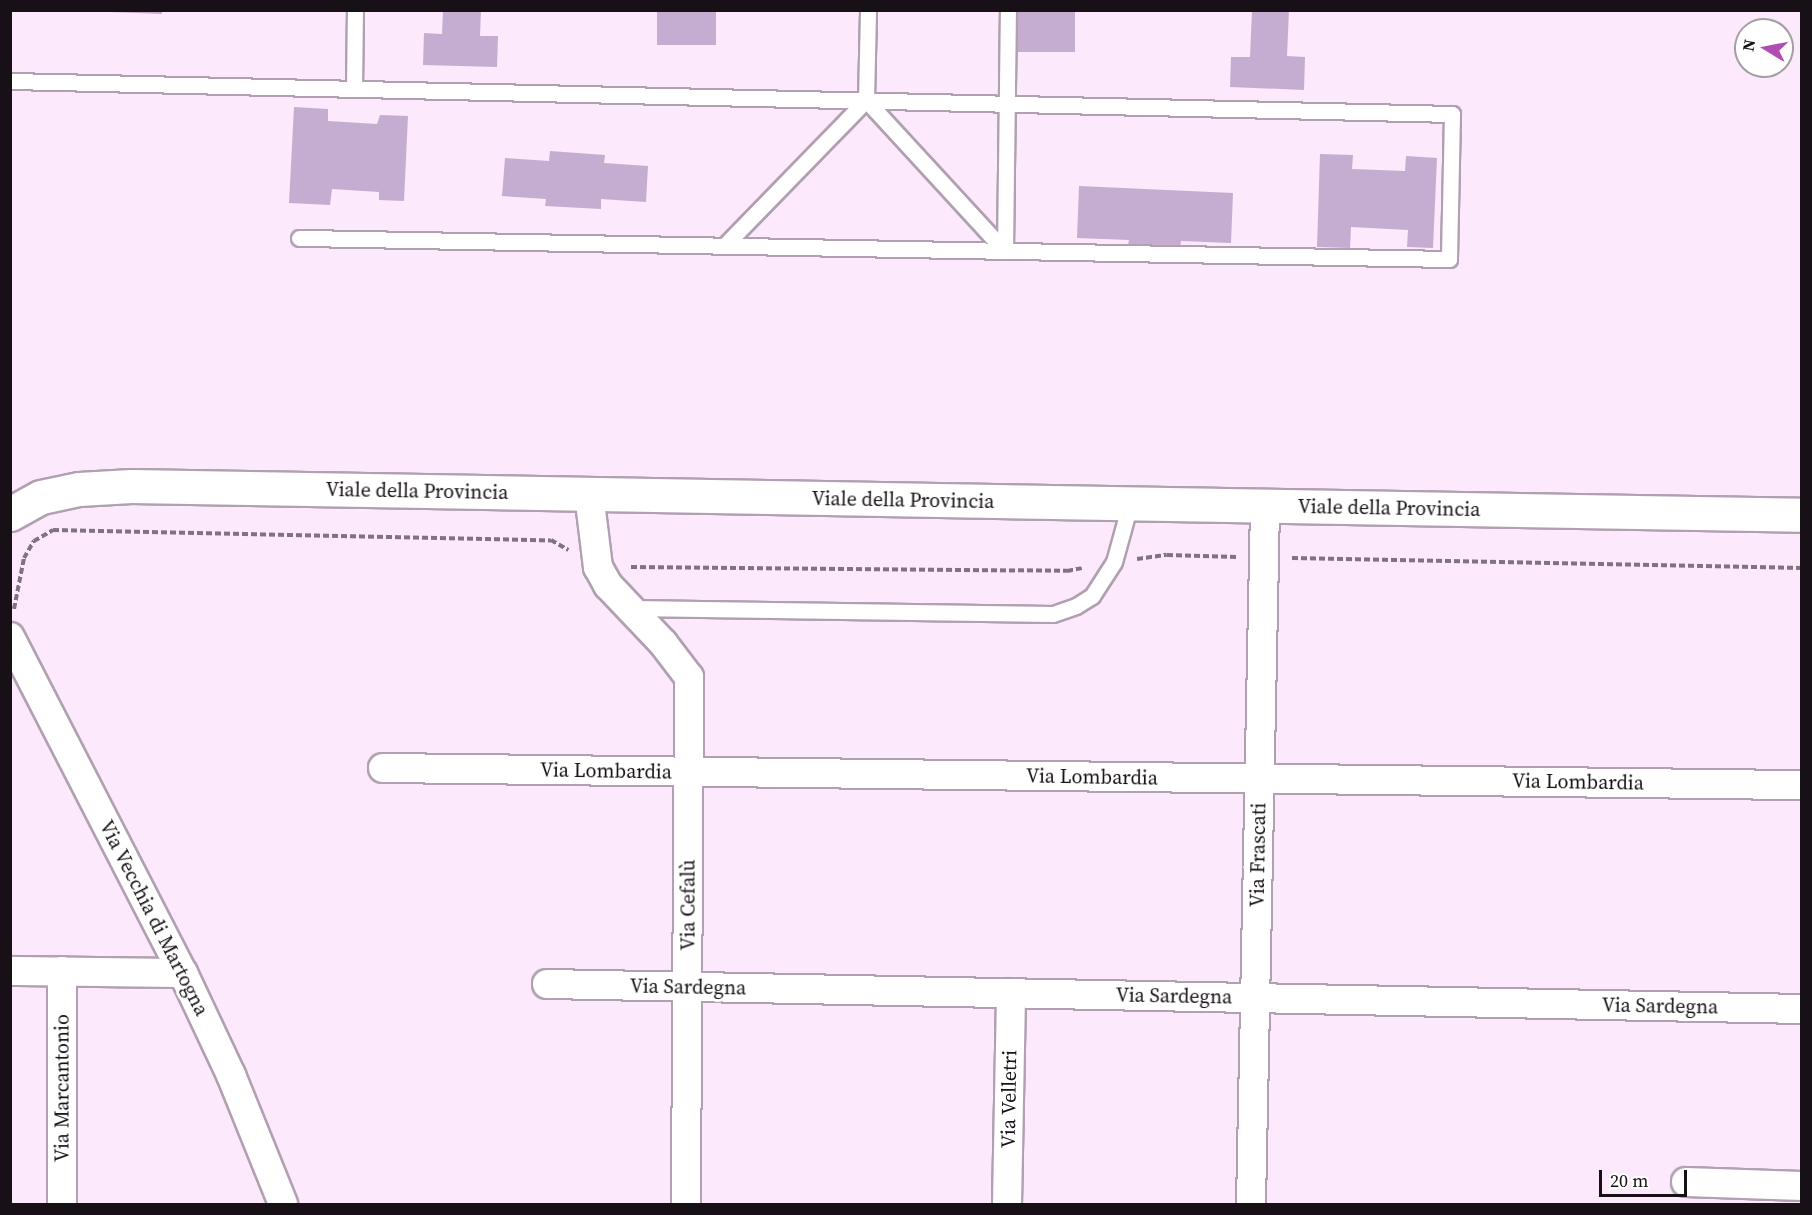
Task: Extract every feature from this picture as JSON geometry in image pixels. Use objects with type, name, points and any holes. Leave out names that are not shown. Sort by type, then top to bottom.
[{"type":"street","name":"Viale della Provincia","points":[[10,514],[41,497],[79,489],[131,486],[1802,515]]},
{"type":"street","points":[[590,494],[598,567],[608,585],[631,608]]},
{"type":"street","name":"Via Frascati","points":[[1251,1204],[1265,506]]},
{"type":"street","name":"Via Cefalù","points":[[631,608],[689,677],[686,1204]]},
{"type":"street","name":"Via Vecchia di Martogna","points":[[10,637],[183,972],[231,1075],[283,1204]]},
{"type":"street","name":"Via Lombardia","points":[[382,768],[1802,785]]},
{"type":"street","points":[[10,971],[183,972]]},
{"type":"street","name":"Via Marcantonio","points":[[62,971],[62,1204]]},
{"type":"street","name":"Via Sardegna","points":[[547,984],[1802,1010]]},
{"type":"street","name":"Via Velletri","points":[[1007,1204],[1011,993]]},
{"type":"street","points":[[1686,1182],[1802,1186]]},
{"type":"lane","points":[[354,88],[355,10]]},
{"type":"lane","points":[[725,245],[866,100],[868,10]]},
{"type":"lane","points":[[1005,250],[1008,10]]},
{"type":"lane","points":[[10,81],[1452,114],[1449,259],[299,238]]},
{"type":"lane","points":[[866,100],[1005,250]]},
{"type":"lane","points":[[631,608],[1053,614],[1076,606],[1092,596],[1114,562],[1130,504]]},
{"type":"building","points":[[110,10],[162,10],[162,14],[110,12]]},
{"type":"building","points":[[443,10],[481,10],[480,36],[498,36],[497,67],[423,65],[424,33],[442,34]]},
{"type":"building","points":[[657,10],[716,10],[716,45],[657,45]]},
{"type":"building","points":[[1015,10],[1075,10],[1075,52],[1015,52]]},
{"type":"building","points":[[1252,10],[1289,10],[1287,56],[1305,57],[1304,90],[1230,87],[1231,57],[1250,57]]},
{"type":"building","points":[[294,107],[328,109],[328,121],[377,124],[380,115],[408,116],[404,201],[379,200],[379,192],[332,189],[330,205],[289,203]]},
{"type":"building","points":[[550,151],[605,155],[604,163],[648,166],[646,202],[601,199],[601,209],[545,206],[546,199],[502,196],[505,158],[549,161]]},
{"type":"building","points":[[1320,154],[1353,155],[1352,169],[1405,171],[1406,156],[1437,158],[1433,248],[1407,247],[1408,230],[1351,227],[1350,248],[1317,247]]},
{"type":"building","points":[[1079,186],[1233,193],[1231,243],[1181,241],[1180,247],[1128,245],[1129,240],[1077,238]]}]
